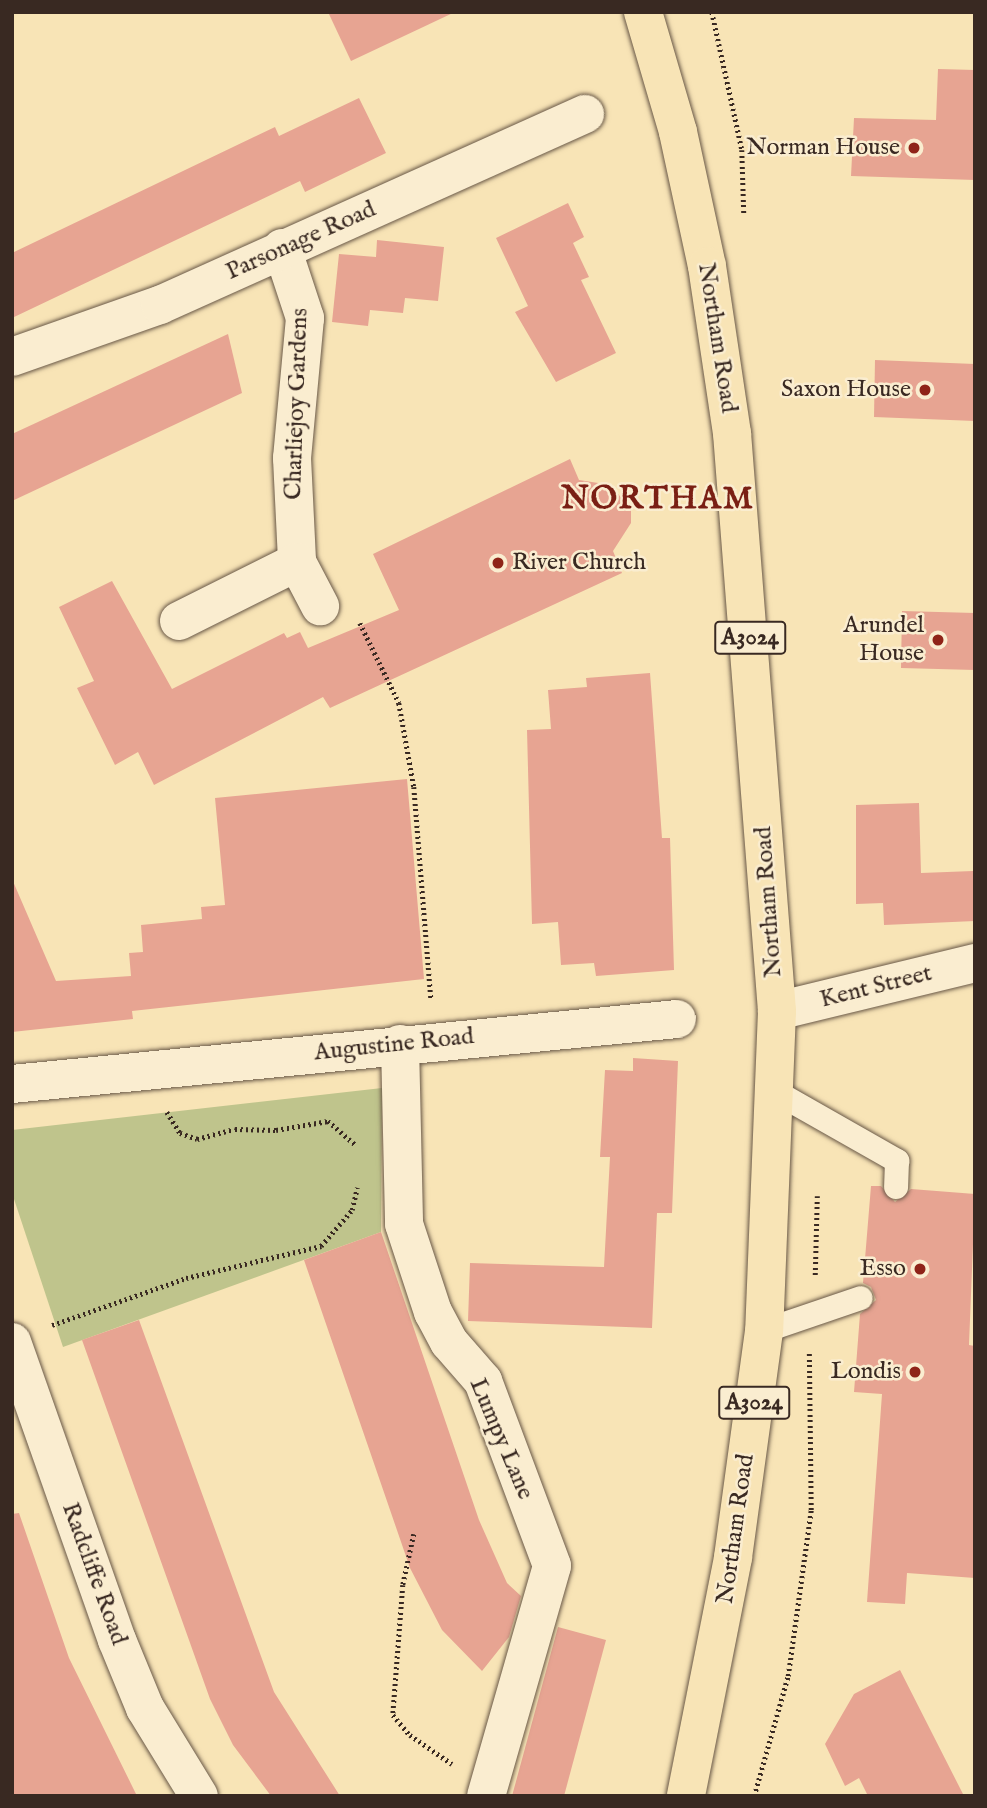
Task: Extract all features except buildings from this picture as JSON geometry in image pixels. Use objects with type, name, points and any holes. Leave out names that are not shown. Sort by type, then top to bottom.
[{"type":"main road","name":"Northam Road","points":[[643,12],[678,132],[704,253],[732,433],[777,1011],[764,1331],[731,1569],[686,1796]]},
{"type":"street","name":"Parsonage Road","points":[[12,357],[160,305],[585,114]]},
{"type":"street","name":"Charliejoy Gardens","points":[[282,248],[305,318],[292,458],[297,562],[320,606]]},
{"type":"street","points":[[179,621],[297,562]]},
{"type":"street","name":"Kent Street","points":[[777,1011],[975,963]]},
{"type":"street","name":"Augustine Road","points":[[12,1084],[417,1042],[677,1019]]},
{"type":"street","name":"Lumpy Lane","points":[[417,1042],[404,1224],[433,1312],[449,1342],[483,1381],[552,1566],[488,1790]]},
{"type":"street","name":"Radcliffe Road","points":[[25,1337],[122,1651],[145,1707],[199,1796]]},
{"type":"lane","points":[[774,1091],[897,1161],[897,1188]]},
{"type":"lane","points":[[764,1331],[861,1298]]},
{"type":"path","points":[[320,606],[355,614],[398,703],[414,787],[417,1042]]},
{"type":"path","points":[[158,1069],[164,1105],[180,1133],[197,1139],[235,1129],[276,1130],[328,1121],[350,1135],[360,1160]]},
{"type":"path","points":[[25,1337],[186,1278],[321,1246],[352,1210],[360,1173]]},
{"type":"path","points":[[815,1268],[817,1187]]},
{"type":"path","points":[[754,1796],[788,1676],[811,1510],[808,1364]]},
{"type":"path","points":[[414,1534],[403,1585],[393,1714],[410,1735],[488,1790]]},
{"type":"green space","points":[[382,1088],[381,1232],[63,1347],[12,1193],[12,1130]]},
{"type":"place","name":"Norman House","points":[[914,148]]},
{"type":"place","name":"Saxon House","points":[[925,390]]},
{"type":"place","name":"River Church","points":[[498,563]]},
{"type":"place","name":"Arundel House","points":[[938,640]]},
{"type":"place","name":"Esso","points":[[920,1269]]},
{"type":"place","name":"Londis","points":[[915,1372]]},
{"type":"district","name":"NORTHAM","points":[[658,500]]}]
